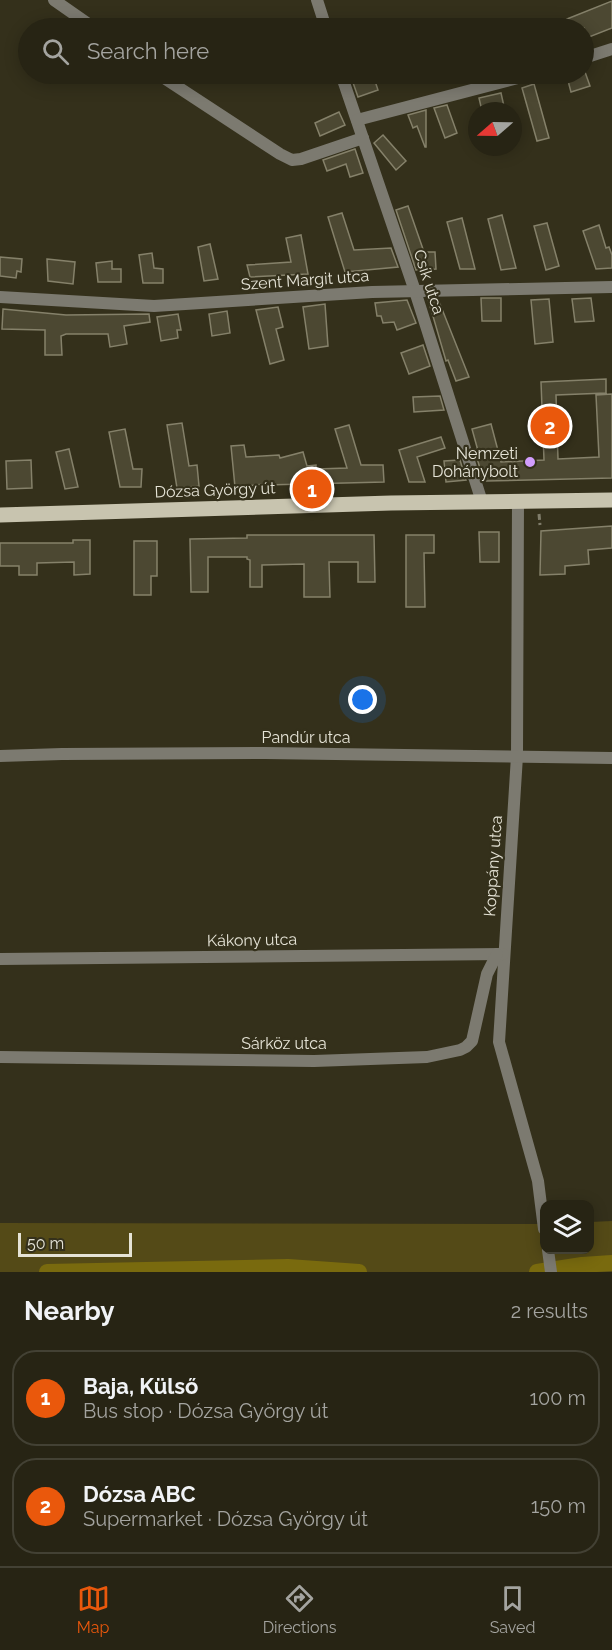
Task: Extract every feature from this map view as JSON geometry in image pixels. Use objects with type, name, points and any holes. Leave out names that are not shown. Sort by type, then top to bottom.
[{"type":"main road","name":"Dózsa György út","points":[[0,515],[612,500]]},
{"type":"street","points":[[54,0],[80,18]]},
{"type":"street","points":[[317,0],[323,18]]},
{"type":"street","points":[[594,55],[612,49]]},
{"type":"street","points":[[173,84],[292,160],[363,138]]},
{"type":"street","name":"Csík utca","points":[[344,84],[415,291],[482,502]]},
{"type":"street","points":[[357,120],[495,84]]},
{"type":"street","name":"Szent Margit utca","points":[[0,297],[154,306],[372,292],[612,287]]},
{"type":"street","name":"Koppány utca","points":[[518,501],[517,756],[501,954],[499,1042],[538,1181],[540,1200]]},
{"type":"street","name":"Pandúr utca","points":[[0,756],[253,753],[612,758]]},
{"type":"street","name":"Kákony utca","points":[[0,959],[501,954]]},
{"type":"street","name":"Sárköz utca","points":[[0,1057],[314,1061],[427,1057],[451,1053],[466,1047],[472,1041],[487,974],[501,954]]},
{"type":"street","points":[[549,1254],[551,1272]]},
{"type":"shaded area","points":[[612,1221],[612,1272],[0,1272],[0,1223],[540,1224],[540,1254],[594,1254],[594,1222]]},
{"type":"building","points":[[612,1],[612,28],[594,35],[594,18],[570,18]]},
{"type":"building","points":[[353,84],[376,84],[378,90],[358,97]]},
{"type":"building","points":[[534,84],[549,138],[537,141],[522,88]]},
{"type":"building","points":[[569,84],[589,84],[590,86],[571,92]]},
{"type":"building","points":[[501,93],[503,102],[480,102],[479,98]]},
{"type":"building","points":[[447,105],[457,133],[445,138],[434,108]]},
{"type":"building","points":[[426,110],[425,147],[417,126],[413,128],[408,115]]},
{"type":"building","points":[[339,112],[345,125],[320,136],[315,123]]},
{"type":"building","points":[[383,135],[406,161],[396,170],[374,143]]},
{"type":"building","points":[[355,149],[363,173],[350,177],[346,164],[327,171],[323,160]]},
{"type":"building","points":[[408,206],[424,252],[435,252],[436,269],[416,270],[396,210]]},
{"type":"building","points":[[342,213],[354,250],[391,248],[398,267],[345,272],[328,217]]},
{"type":"building","points":[[502,215],[516,268],[501,270],[488,219]]},
{"type":"building","points":[[462,218],[475,269],[460,269],[447,222]]},
{"type":"building","points":[[547,223],[559,266],[546,270],[534,226]]},
{"type":"building","points":[[599,225],[606,248],[609,247],[612,255],[612,268],[596,269],[583,231]]},
{"type":"building","points":[[301,235],[308,274],[250,277],[247,265],[291,262],[286,238]]},
{"type":"building","points":[[210,244],[218,279],[204,281],[198,247]]},
{"type":"building","points":[[152,253],[154,268],[163,269],[163,283],[143,283],[139,255]]},
{"type":"building","points":[[0,257],[22,259],[21,272],[17,271],[16,278],[0,276]]},
{"type":"building","points":[[47,259],[75,262],[73,284],[48,281]]},
{"type":"building","points":[[112,261],[112,269],[121,269],[121,282],[98,282],[96,263]]},
{"type":"building","points":[[481,298],[501,298],[501,321],[482,321]]},
{"type":"building","points":[[591,298],[594,321],[575,322],[572,299]]},
{"type":"building","points":[[428,299],[438,299],[469,377],[456,381],[448,360],[446,361]]},
{"type":"building","points":[[549,299],[553,342],[535,344],[531,300]]},
{"type":"building","points":[[407,300],[416,323],[397,330],[394,322],[383,323],[381,316],[377,316],[375,303]]},
{"type":"building","points":[[325,304],[328,346],[309,349],[303,307]]},
{"type":"building","points":[[278,307],[283,327],[276,329],[284,360],[270,364],[256,310]]},
{"type":"building","points":[[3,309],[66,315],[149,314],[150,322],[124,326],[127,344],[110,347],[108,334],[66,334],[61,336],[62,355],[45,355],[45,330],[2,329]]},
{"type":"building","points":[[227,311],[230,333],[212,336],[209,314]]},
{"type":"building","points":[[178,314],[181,330],[177,330],[178,338],[161,341],[157,317]]},
{"type":"building","points":[[423,345],[430,366],[409,374],[401,353]]},
{"type":"building","points":[[606,379],[606,393],[556,395],[558,459],[599,457],[596,395],[612,394],[612,478],[486,481],[483,479],[472,429],[491,424],[501,462],[544,460],[541,382]]},
{"type":"building","points":[[440,396],[444,410],[414,412],[413,397]]},
{"type":"building","points":[[182,423],[189,466],[197,465],[199,486],[177,488],[167,425]]},
{"type":"building","points":[[349,425],[361,465],[383,465],[384,482],[265,484],[235,487],[231,446],[244,445],[246,457],[279,455],[280,458],[303,452],[307,466],[316,465],[316,469],[347,468],[335,429]]},
{"type":"building","points":[[125,429],[133,469],[142,469],[141,487],[120,487],[109,432]]},
{"type":"building","points":[[441,437],[445,448],[417,457],[425,482],[409,482],[399,450]]},
{"type":"building","points":[[69,449],[78,487],[65,489],[56,452]]},
{"type":"building","points":[[31,460],[32,488],[7,489],[6,461]]},
{"type":"building","points":[[460,460],[466,480],[446,482],[444,461]]},
{"type":"building","points":[[612,526],[612,548],[588,550],[589,564],[565,566],[565,574],[540,575],[541,531]]},
{"type":"building","points":[[479,532],[499,532],[499,562],[480,562]]},
{"type":"building","points":[[247,535],[374,535],[375,582],[358,582],[358,562],[329,562],[330,597],[304,597],[304,564],[262,565],[262,587],[250,587],[250,560],[247,557],[208,557],[208,592],[191,592],[190,539],[247,538]]},
{"type":"building","points":[[406,535],[434,535],[434,553],[424,553],[425,607],[406,607]]},
{"type":"building","points":[[73,540],[90,540],[90,574],[74,575],[74,562],[37,563],[37,575],[19,575],[19,566],[0,566],[0,543],[73,543]]},
{"type":"building","points":[[134,541],[157,541],[157,576],[151,576],[151,595],[134,595]]},
{"type":"waterway","points":[[537,1272],[612,1263]]},
{"type":"waterway","points":[[47,1272],[288,1267],[359,1272]]},
{"type":"place","name":"Dózsa ABC","points":[[550,426]]},
{"type":"place","name":"Nemzeti Dohánybolt","points":[[530,462]]},
{"type":"place","name":"Baja, Külső","points":[[312,489]]}]
